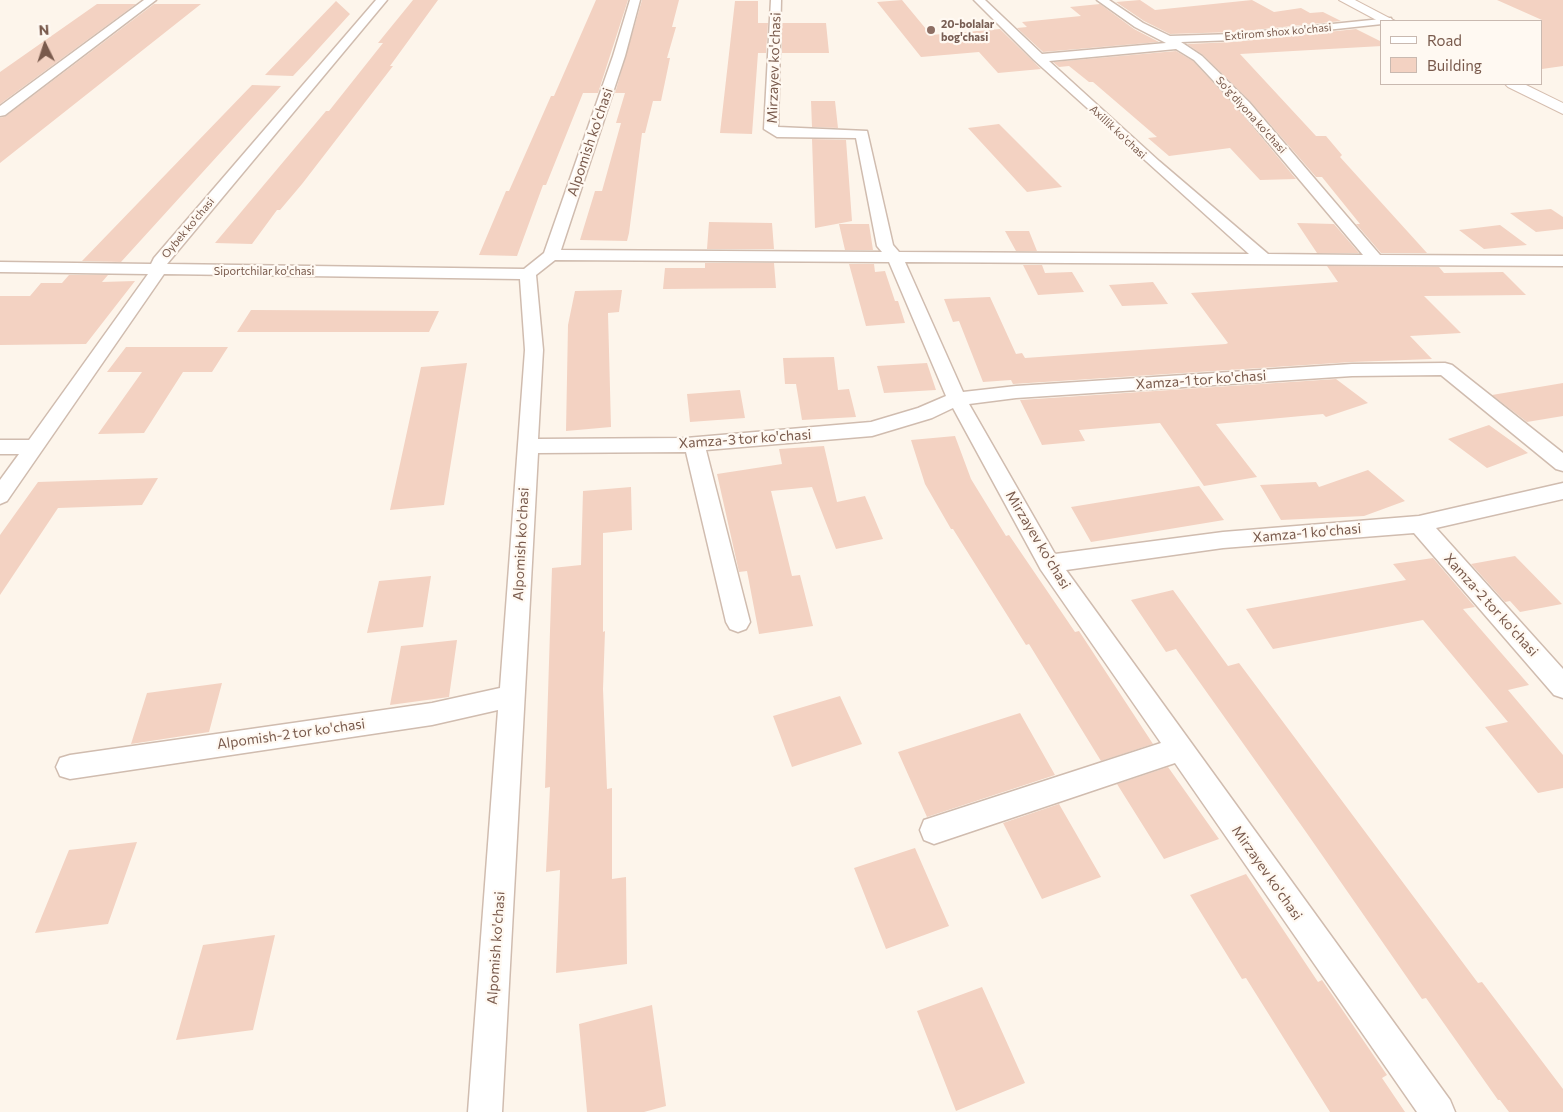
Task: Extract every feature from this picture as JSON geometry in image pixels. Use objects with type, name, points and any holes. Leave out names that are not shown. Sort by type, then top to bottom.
[{"type":"street","points":[[0,112],[152,0]]},
{"type":"street","name":"Oybek ko'chasi","points":[[0,496],[158,270],[160,261],[382,0]]},
{"type":"street","name":"Alpomish ko'chasi","points":[[551,255],[619,56],[635,0]]},
{"type":"street","name":"Mirzayev ko'chasi","points":[[776,0],[771,129],[777,133],[861,133],[885,246],[895,257],[957,398],[1049,564],[1438,1112]]},
{"type":"street","name":"Axillik ko'chasi","points":[[979,0],[1038,58],[1146,157],[1262,258]]},
{"type":"street","name":"So'g'diyona ko'chasi","points":[[1102,0],[1139,25],[1174,42],[1198,58],[1244,105],[1375,259]]},
{"type":"street","points":[[1346,0],[1386,20]]},
{"type":"street","name":"Extirom shox ko'chasi","points":[[1038,58],[1174,42],[1380,22]]},
{"type":"street","points":[[1515,85],[1563,109]]},
{"type":"street","points":[[528,274],[551,255],[1563,261]]},
{"type":"street","name":"Siportchilar ko'chasi","points":[[0,267],[528,274]]},
{"type":"street","name":"Alpomish ko'chasi","points":[[485,1112],[534,350],[528,274]]},
{"type":"street","name":"Xamza-1 tor ko'chasi","points":[[957,398],[1016,392],[1352,370],[1445,369],[1563,464]]},
{"type":"street","name":"Xamza-3 tor ko'chasi","points":[[527,446],[694,444],[872,429],[924,413],[957,398]]},
{"type":"street","points":[[694,444],[738,622]]},
{"type":"street","points":[[0,448],[34,447]]},
{"type":"street","name":"Xamza-1 ko'chasi","points":[[1049,564],[1223,540],[1419,524],[1563,491]]},
{"type":"street","name":"Xamza-2 tor ko'chasi","points":[[1419,524],[1563,686]]},
{"type":"street","name":"Alpomish-2 tor ko'chasi","points":[[70,767],[432,714],[512,696]]},
{"type":"street","points":[[934,830],[1179,749]]},
{"type":"building","points":[[413,0],[438,0],[390,66],[393,66],[302,184],[280,210],[277,210],[252,244],[215,243],[326,111],[329,111],[383,43],[378,43]]},
{"type":"building","points":[[596,0],[628,0],[598,93],[583,93],[546,185],[543,185],[517,256],[479,255],[506,191],[509,191],[551,96],[554,96]]},
{"type":"building","points":[[642,0],[679,0],[672,27],[676,27],[667,58],[670,58],[661,101],[653,101],[645,133],[642,133],[627,241],[580,240],[595,191],[602,191],[621,123],[616,123],[625,93],[615,93]]},
{"type":"building","points":[[902,0],[931,35],[1000,29],[1041,69],[998,73],[979,52],[921,57],[877,2]]},
{"type":"building","points":[[1140,0],[1155,10],[1252,0],[1274,12],[1301,8],[1310,13],[1323,12],[1341,21],[1234,32],[1170,34],[1144,21],[1116,2]]},
{"type":"building","points":[[1497,0],[1563,0],[1563,66],[1543,69],[1542,20]]},
{"type":"building","points":[[336,1],[350,14],[293,76],[265,75]]},
{"type":"building","points":[[735,1],[758,1],[758,23],[768,23],[766,53],[758,53],[752,134],[720,133]]},
{"type":"building","points":[[97,4],[136,4],[0,104],[0,72]]},
{"type":"building","points":[[154,4],[201,4],[0,163],[0,118],[6,116]]},
{"type":"building","points":[[1100,4],[1134,29],[1159,42],[1043,52],[1017,28],[1027,27],[1022,22],[1081,16],[1070,7]]},
{"type":"building","points":[[782,23],[826,23],[829,53],[782,53]]},
{"type":"building","points":[[1356,29],[1380,41],[1380,46],[1240,54],[1316,136],[1326,136],[1342,155],[1340,157],[1427,253],[1381,253],[1356,224],[1360,224],[1322,177],[1316,177],[1250,101],[1203,55],[1187,44],[1234,42]]},
{"type":"building","points":[[1176,51],[1193,61],[1238,109],[1296,179],[1260,180],[1230,148],[1169,156],[1148,138],[1157,137],[1093,82],[1089,82],[1069,66],[1059,67],[1053,62]]},
{"type":"building","points":[[252,85],[281,86],[121,262],[82,261]]},
{"type":"building","points":[[811,101],[835,101],[838,128],[812,127]]},
{"type":"building","points":[[999,124],[1062,187],[1027,192],[968,128]]},
{"type":"building","points":[[812,139],[846,140],[852,221],[815,228]]},
{"type":"building","points":[[1551,209],[1563,217],[1563,229],[1536,232],[1510,213]]},
{"type":"building","points":[[709,222],[772,223],[774,249],[707,249]]},
{"type":"building","points":[[1297,223],[1334,224],[1359,253],[1317,253]]},
{"type":"building","points":[[839,224],[869,224],[873,250],[845,250]]},
{"type":"building","points":[[1500,225],[1527,245],[1484,249],[1459,230]]},
{"type":"building","points":[[1005,231],[1029,231],[1037,251],[1016,251]]},
{"type":"building","points":[[705,263],[774,263],[776,288],[663,289],[665,268],[705,268]]},
{"type":"building","points":[[849,264],[874,264],[875,272],[885,271],[905,323],[866,326]]},
{"type":"building","points":[[1023,265],[1042,265],[1045,273],[1072,272],[1084,292],[1038,295]]},
{"type":"building","points":[[1327,266],[1439,267],[1444,273],[1503,272],[1526,295],[1424,296],[1461,333],[1410,336],[1432,359],[1352,362],[1013,384],[1011,380],[983,382],[959,321],[953,322],[944,299],[990,297],[1016,354],[1022,353],[1025,358],[1226,344],[1228,343],[1191,293],[1338,282]]},
{"type":"building","points":[[69,275],[108,275],[102,282],[135,281],[86,344],[0,345],[0,296],[30,296],[41,283],[62,283]]},
{"type":"building","points":[[1153,282],[1168,304],[1122,306],[1109,285]]},
{"type":"building","points":[[622,290],[619,312],[608,313],[611,427],[566,431],[568,325],[575,291]]},
{"type":"building","points":[[251,310],[439,311],[429,332],[237,332]]},
{"type":"building","points":[[126,347],[228,347],[212,372],[183,372],[144,433],[98,434],[142,372],[107,372]]},
{"type":"building","points":[[834,357],[838,390],[849,389],[856,417],[802,420],[796,384],[785,384],[783,358]]},
{"type":"building","points":[[467,363],[444,505],[390,510],[421,367]]},
{"type":"building","points":[[927,363],[936,390],[884,393],[877,366]]},
{"type":"building","points":[[1336,379],[1368,403],[1326,417],[1323,414],[1216,424],[1257,477],[1204,486],[1160,423],[1079,430],[1085,441],[1042,445],[1020,400]]},
{"type":"building","points":[[1563,383],[1563,416],[1527,422],[1492,395]]},
{"type":"building","points":[[740,390],[745,418],[690,422],[687,394]]},
{"type":"building","points":[[1489,425],[1528,453],[1487,468],[1448,439]]},
{"type":"building","points":[[955,436],[971,479],[1006,536],[1009,535],[1075,632],[1079,631],[1153,744],[1101,761],[1029,644],[1026,645],[953,529],[951,529],[925,484],[911,440]]},
{"type":"building","points":[[824,446],[837,502],[865,496],[883,539],[836,549],[812,487],[771,491],[792,576],[800,575],[813,626],[759,634],[747,571],[739,572],[717,474],[782,464],[779,449]]},
{"type":"building","points":[[1368,470],[1405,501],[1364,516],[1281,520],[1260,485],[1316,482],[1319,487]]},
{"type":"building","points":[[158,478],[142,505],[58,508],[0,595],[0,535],[38,482]]},
{"type":"building","points":[[1199,486],[1224,520],[1091,542],[1071,507]]},
{"type":"building","points":[[631,487],[632,530],[603,533],[603,632],[605,631],[603,689],[607,789],[612,788],[612,879],[626,877],[627,964],[556,973],[560,870],[546,872],[550,787],[545,788],[552,568],[581,565],[583,491]]},
{"type":"building","points":[[1515,556],[1562,604],[1520,612],[1510,601],[1505,602],[1471,564]]},
{"type":"building","points":[[1433,558],[1475,607],[1463,609],[1529,685],[1508,690],[1563,755],[1563,788],[1538,793],[1485,727],[1508,722],[1423,620],[1273,649],[1246,609],[1406,580],[1393,564]]},
{"type":"building","points":[[431,576],[423,627],[367,633],[379,581]]},
{"type":"building","points":[[1173,590],[1228,666],[1239,663],[1478,983],[1482,982],[1563,1089],[1563,1112],[1509,1112],[1498,1100],[1426,998],[1422,999],[1176,649],[1166,652],[1131,600]]},
{"type":"building","points":[[457,640],[449,697],[390,705],[401,646]]},
{"type":"building","points":[[222,683],[209,732],[131,744],[147,693]]},
{"type":"building","points":[[840,696],[862,744],[792,767],[773,716]]},
{"type":"building","points":[[1020,713],[1055,775],[927,817],[898,752]]},
{"type":"building","points":[[1168,767],[1219,839],[1164,859],[1117,784]]},
{"type":"building","points":[[1059,804],[1101,877],[1042,899],[1003,823]]},
{"type":"building","points":[[137,842],[108,924],[35,933],[69,850]]},
{"type":"building","points":[[915,848],[949,926],[886,949],[854,868]]},
{"type":"building","points":[[1246,874],[1318,982],[1322,980],[1387,1075],[1382,1078],[1405,1112],[1330,1112],[1246,978],[1242,979],[1190,895]]},
{"type":"building","points":[[275,935],[253,1030],[176,1040],[203,945]]},
{"type":"building","points":[[982,987],[1025,1083],[956,1111],[917,1011]]},
{"type":"building","points":[[652,1005],[666,1106],[644,1112],[587,1112],[579,1024]]},
{"type":"place","name":"20-bolalar bog'chasi","points":[[931,30]]}]
